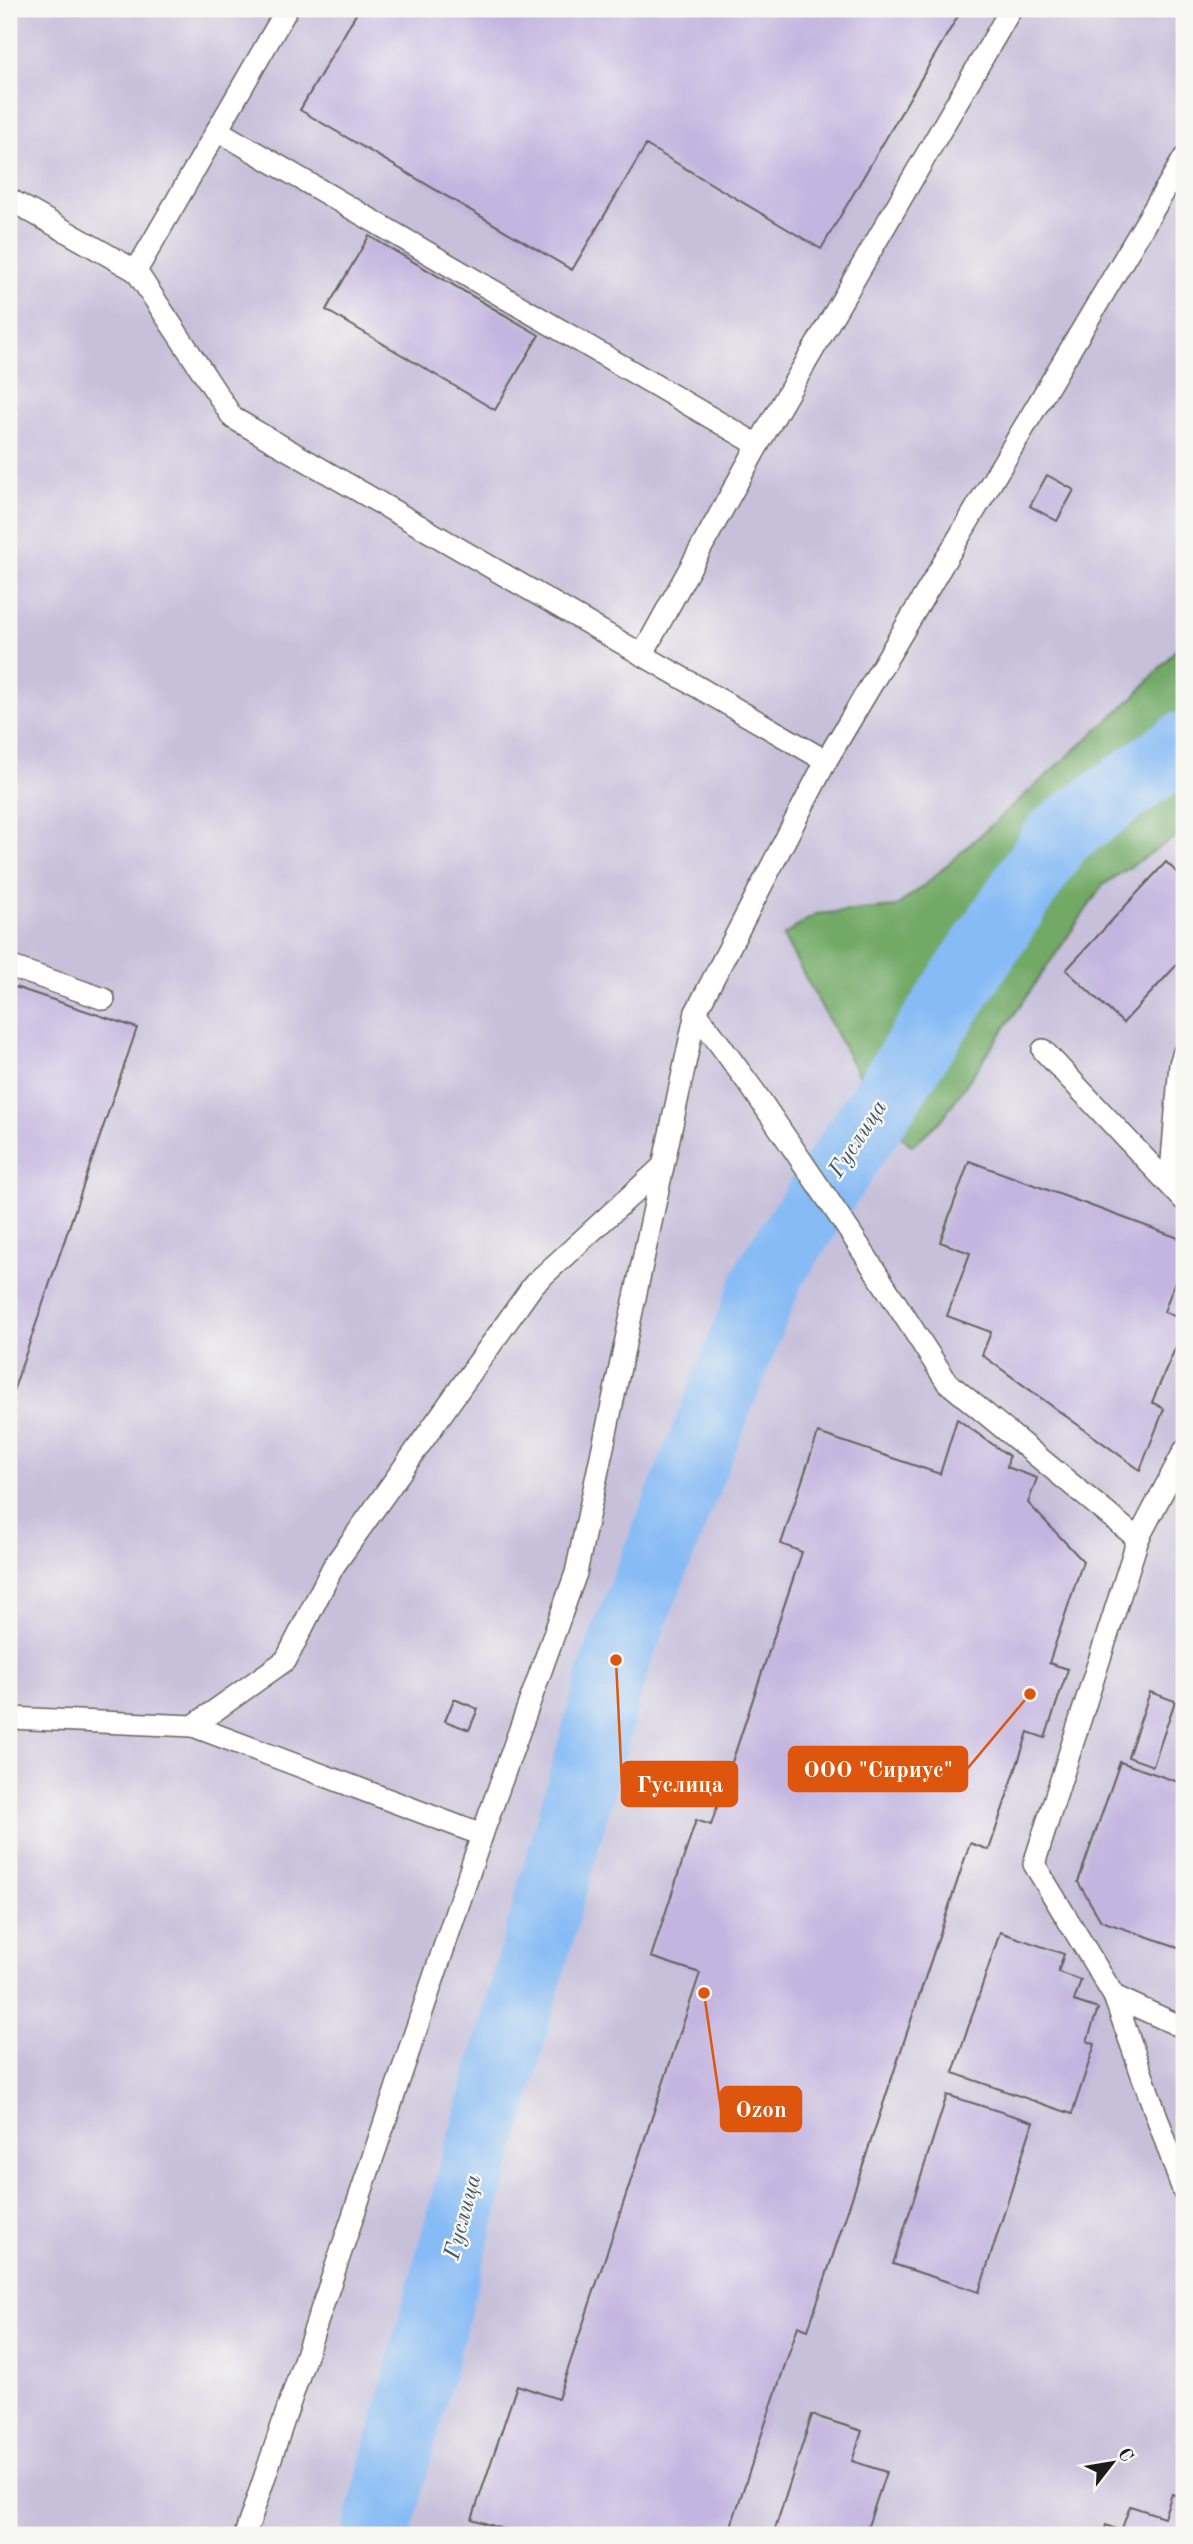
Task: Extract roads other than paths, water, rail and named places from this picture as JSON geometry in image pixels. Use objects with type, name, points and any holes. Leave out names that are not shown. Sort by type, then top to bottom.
[{"type":"lane","points":[[136,271],[287,9]]},
{"type":"lane","points":[[642,654],[758,445],[1011,9]]},
{"type":"lane","points":[[217,130],[758,445]]},
{"type":"lane","points":[[245,2535],[482,1835],[576,1573],[696,1012],[826,761],[1184,158]]},
{"type":"lane","points":[[9,199],[136,271],[233,418],[826,761]]},
{"type":"lane","points":[[9,966],[104,999]]},
{"type":"lane","points":[[696,1012],[754,1091],[850,1232],[947,1382],[1138,1539]]},
{"type":"lane","points":[[1043,1050],[1177,1192]]},
{"type":"lane","points":[[1177,1192],[1180,1064],[1184,1052]]},
{"type":"lane","points":[[193,1726],[286,1660],[333,1567],[534,1284],[663,1166]]},
{"type":"lane","points":[[1184,1451],[1138,1539],[1034,1864],[1114,1996],[1184,2193]]},
{"type":"lane","points":[[9,1718],[193,1726],[482,1835]]},
{"type":"lane","points":[[1114,1996],[1184,2028]]},
{"type":"waterway","name":"Гуслица","points":[[376,2535],[465,2202],[616,1660],[771,1271],[1058,836],[1184,745]]},
{"type":"place","name":"Гуслица","points":[[616,1660]]},
{"type":"place","name":"ООО \"Сириус\"","points":[[1030,1694]]},
{"type":"place","name":"Ozon","points":[[704,1993]]}]
